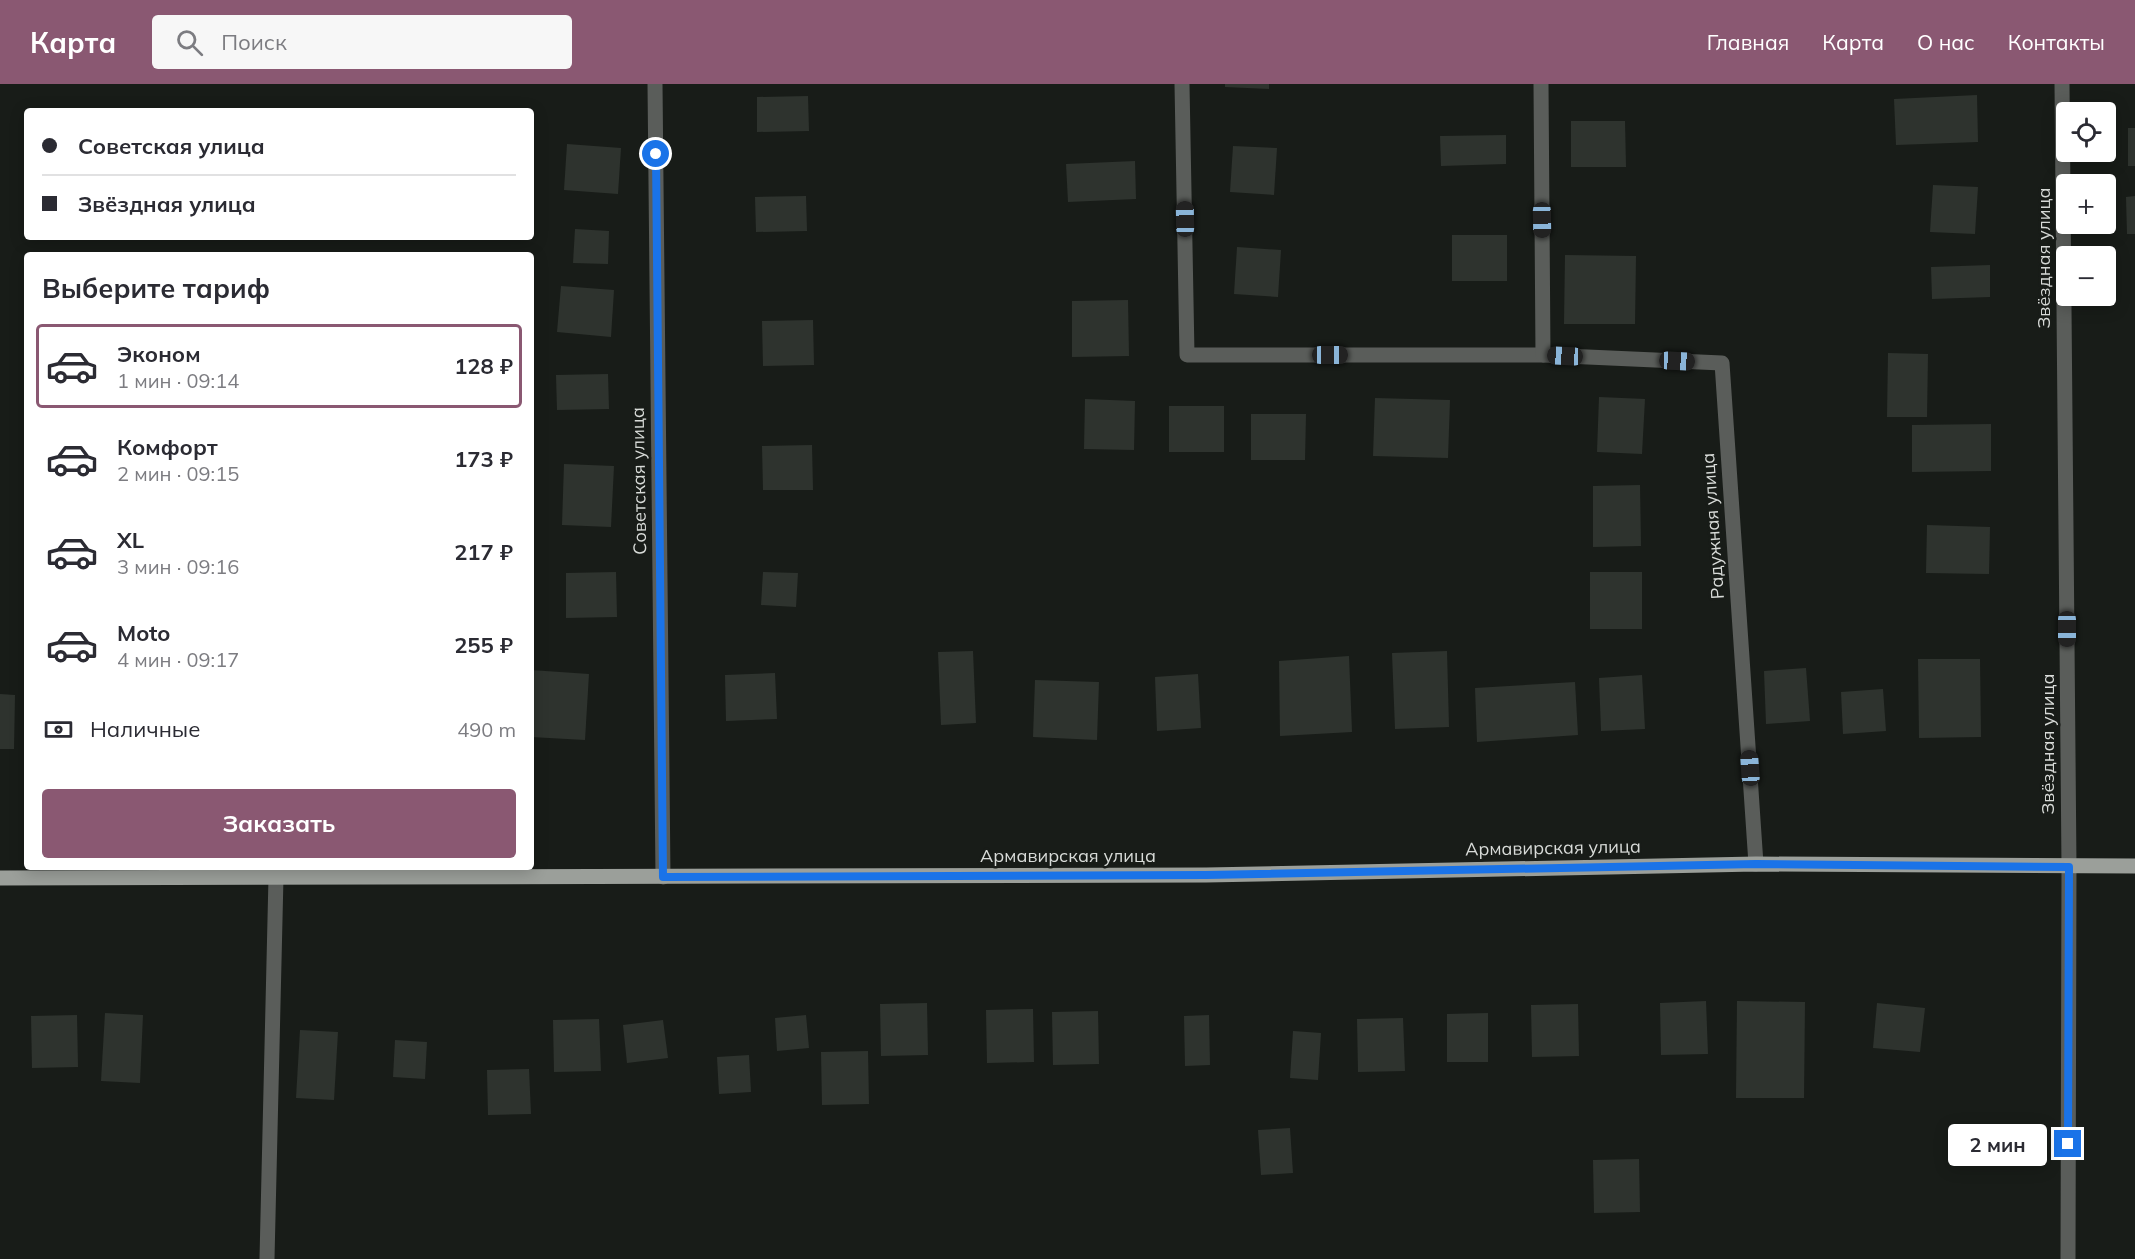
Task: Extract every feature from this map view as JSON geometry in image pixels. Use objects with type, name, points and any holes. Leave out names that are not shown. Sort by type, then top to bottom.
[{"type":"main road","name":"Армавирская улица","points":[[0,878],[1206,875],[1756,864],[2135,866]]},
{"type":"street","name":"Советская улица","points":[[655,84],[663,877]]},
{"type":"street","name":"Радужная улица","points":[[1182,84],[1187,355],[1543,355],[1722,363],[1756,864]]},
{"type":"street","points":[[1541,84],[1543,355]]},
{"type":"street","name":"Звёздная улица","points":[[2062,84],[2069,867],[2068,1259]]},
{"type":"street","points":[[267,1259],[276,877]]},
{"type":"building","points":[[1225,84],[1269,84],[1269,89],[1225,87]]},
{"type":"building","points":[[1977,95],[1978,142],[1896,145],[1894,99]]},
{"type":"building","points":[[808,96],[809,131],[757,132],[757,97]]},
{"type":"building","points":[[1571,121],[1625,121],[1626,167],[1571,167]]},
{"type":"building","points":[[2128,128],[2135,128],[2135,166],[2128,166]]},
{"type":"building","points":[[1506,135],[1506,164],[1441,166],[1440,136]]},
{"type":"building","points":[[567,144],[621,148],[618,194],[564,190]]},
{"type":"building","points":[[1233,146],[1277,148],[1274,195],[1230,192]]},
{"type":"building","points":[[1135,161],[1136,199],[1068,202],[1066,164]]},
{"type":"building","points":[[1933,185],[1978,187],[1975,234],[1930,232]]},
{"type":"building","points":[[806,196],[807,231],[756,232],[755,197]]},
{"type":"building","points":[[2135,196],[2135,234],[2127,234],[2126,197]]},
{"type":"building","points":[[575,229],[609,231],[608,264],[573,263]]},
{"type":"building","points":[[1452,235],[1507,235],[1507,281],[1452,281]]},
{"type":"building","points":[[1237,247],[1281,250],[1278,297],[1234,294]]},
{"type":"building","points":[[1565,255],[1636,256],[1635,324],[1564,324]]},
{"type":"building","points":[[1990,265],[1990,297],[1932,299],[1931,267]]},
{"type":"building","points":[[561,286],[614,290],[611,337],[557,332]]},
{"type":"building","points":[[1128,300],[1129,356],[1072,357],[1072,301]]},
{"type":"building","points":[[813,320],[814,365],[763,366],[762,321]]},
{"type":"building","points":[[1888,353],[1928,354],[1927,417],[1887,417]]},
{"type":"building","points":[[608,374],[609,409],[557,410],[556,375]]},
{"type":"building","points":[[1599,397],[1645,399],[1642,454],[1597,452]]},
{"type":"building","points":[[1375,398],[1450,400],[1448,458],[1373,456]]},
{"type":"building","points":[[1085,399],[1135,401],[1134,450],[1084,449]]},
{"type":"building","points":[[1169,406],[1224,406],[1224,452],[1169,452]]},
{"type":"building","points":[[1251,414],[1306,414],[1305,460],[1251,460]]},
{"type":"building","points":[[1991,424],[1991,471],[1912,472],[1912,425]]},
{"type":"building","points":[[812,445],[813,490],[763,490],[762,446]]},
{"type":"building","points":[[564,464],[614,466],[611,527],[562,525]]},
{"type":"building","points":[[1640,485],[1641,546],[1593,547],[1593,486]]},
{"type":"building","points":[[1927,525],[1990,527],[1989,574],[1926,573]]},
{"type":"building","points":[[616,572],[617,617],[566,618],[566,573]]},
{"type":"building","points":[[763,572],[798,573],[796,607],[761,605]]},
{"type":"building","points":[[1590,572],[1642,572],[1642,629],[1590,629]]},
{"type":"building","points":[[973,651],[976,723],[941,725],[938,652]]},
{"type":"building","points":[[1447,651],[1449,727],[1395,729],[1392,653]]},
{"type":"building","points":[[1349,656],[1352,732],[1280,736],[1279,661]]},
{"type":"building","points":[[1918,659],[1980,659],[1981,737],[1919,738]]},
{"type":"building","points":[[1806,668],[1810,721],[1766,724],[1764,671]]},
{"type":"building","points":[[534,670],[589,674],[585,740],[534,737]]},
{"type":"building","points":[[775,673],[777,719],[726,721],[725,675]]},
{"type":"building","points":[[1198,674],[1201,728],[1157,731],[1155,677]]},
{"type":"building","points":[[1642,675],[1645,729],[1601,731],[1599,678]]},
{"type":"building","points":[[1035,680],[1099,682],[1097,740],[1033,737]]},
{"type":"building","points":[[1575,682],[1578,735],[1477,742],[1475,688]]},
{"type":"building","points":[[1883,689],[1886,731],[1843,734],[1841,692]]},
{"type":"building","points":[[0,694],[15,695],[14,749],[0,749]]},
{"type":"building","points":[[1706,1001],[1708,1054],[1661,1055],[1660,1003]]},
{"type":"building","points":[[1737,1001],[1805,1002],[1804,1098],[1736,1098]]},
{"type":"building","points":[[927,1003],[928,1055],[881,1056],[880,1004]]},
{"type":"building","points":[[1877,1003],[1925,1008],[1920,1052],[1873,1048]]},
{"type":"building","points":[[1578,1004],[1579,1056],[1532,1057],[1531,1005]]},
{"type":"building","points":[[1033,1009],[1034,1062],[987,1063],[986,1010]]},
{"type":"building","points":[[1098,1011],[1099,1064],[1053,1065],[1052,1012]]},
{"type":"building","points":[[105,1013],[143,1015],[140,1083],[101,1081]]},
{"type":"building","points":[[1488,1013],[1488,1062],[1447,1062],[1447,1014]]},
{"type":"building","points":[[77,1015],[78,1067],[32,1068],[31,1016]]},
{"type":"building","points":[[806,1015],[809,1048],[777,1051],[775,1018]]},
{"type":"building","points":[[1209,1015],[1210,1065],[1185,1066],[1184,1016]]},
{"type":"building","points":[[1403,1018],[1405,1071],[1358,1072],[1357,1019]]},
{"type":"building","points":[[599,1019],[601,1071],[554,1072],[553,1020]]},
{"type":"building","points":[[663,1020],[668,1058],[627,1063],[623,1025]]},
{"type":"building","points":[[300,1030],[338,1032],[334,1100],[296,1098]]},
{"type":"building","points":[[1293,1031],[1321,1033],[1318,1080],[1290,1078]]},
{"type":"building","points":[[395,1040],[427,1042],[425,1079],[393,1077]]},
{"type":"building","points":[[868,1051],[869,1104],[822,1105],[821,1052]]},
{"type":"building","points":[[749,1055],[751,1092],[719,1094],[717,1057]]},
{"type":"building","points":[[529,1069],[531,1114],[488,1115],[487,1070]]},
{"type":"building","points":[[1290,1128],[1293,1173],[1261,1175],[1258,1130]]},
{"type":"building","points":[[1639,1159],[1640,1212],[1594,1213],[1593,1160]]},
{"type":"route","points":[[656,154],[663,877],[1206,875],[1756,864],[2069,867],[2068,1144]]}]
